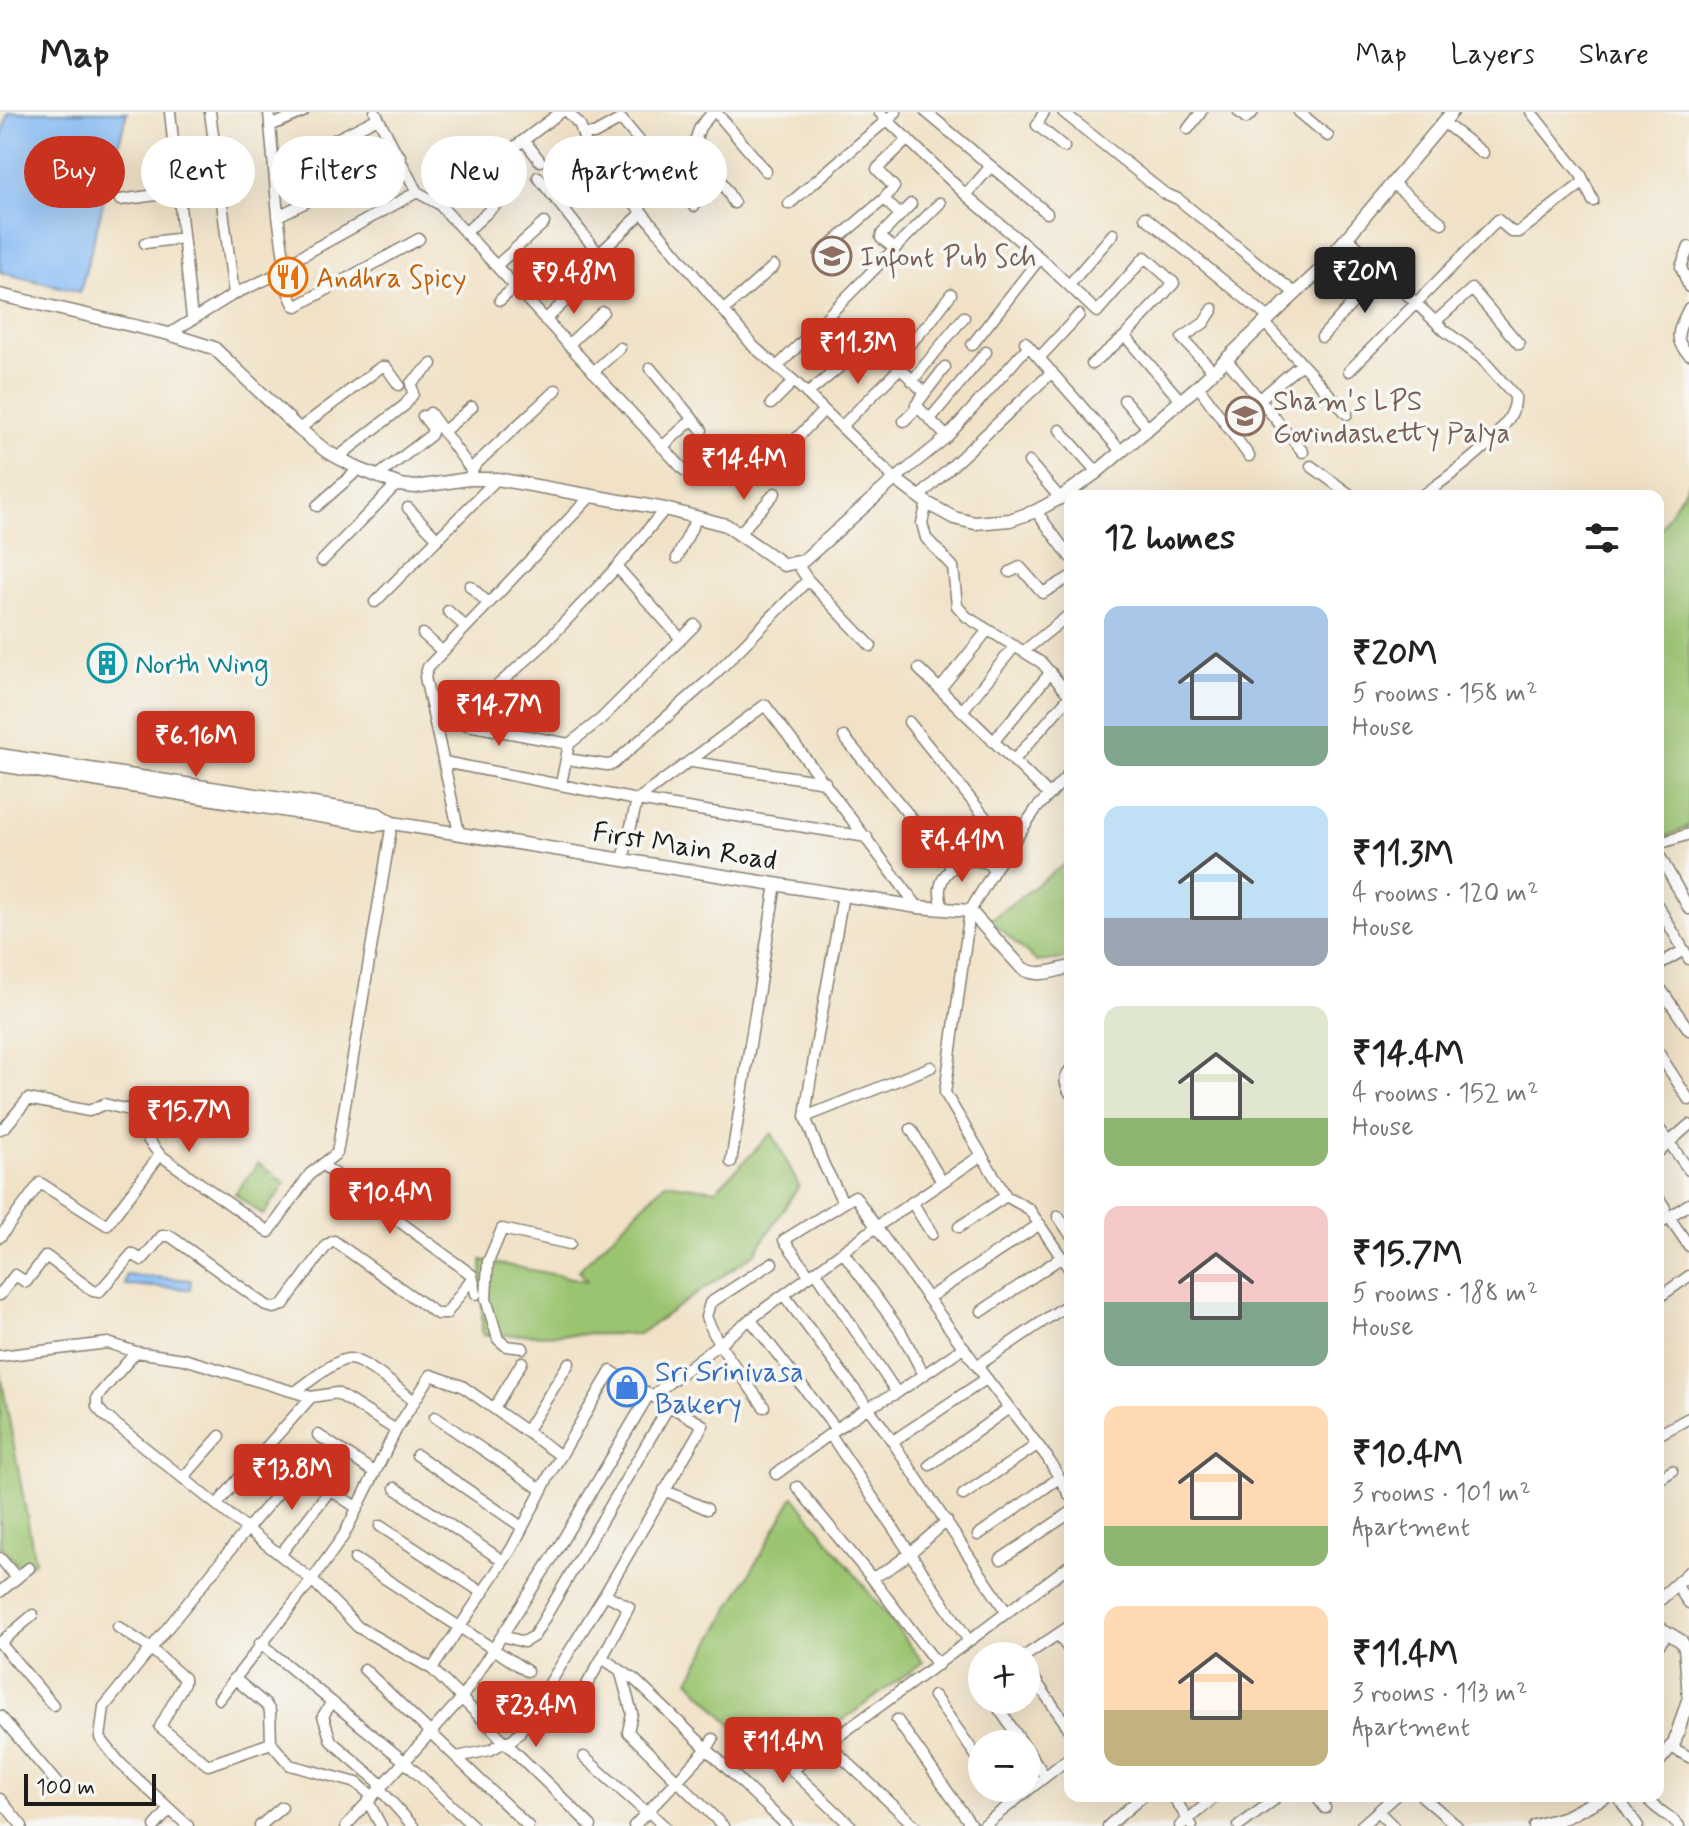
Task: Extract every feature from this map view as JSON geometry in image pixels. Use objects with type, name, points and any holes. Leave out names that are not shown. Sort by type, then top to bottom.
[{"type":"street","points":[[170,112],[172,136]]},
{"type":"street","points":[[210,112],[234,294]]},
{"type":"street","points":[[269,112],[271,136]]},
{"type":"street","points":[[270,126],[303,112]]},
{"type":"street","points":[[527,138],[561,112]]},
{"type":"street","points":[[568,112],[580,125],[586,145],[754,347],[778,366],[895,479],[954,518],[975,523],[1010,520],[1036,511],[1064,495]]},
{"type":"street","points":[[734,203],[696,138],[700,127],[715,112],[766,171]]},
{"type":"street","points":[[926,112],[1047,213]]},
{"type":"street","points":[[1044,112],[1037,125],[1064,147]]},
{"type":"street","points":[[1063,112],[1296,294]]},
{"type":"street","points":[[1188,129],[1201,112]]},
{"type":"street","points":[[1239,112],[1248,118],[1253,112]]},
{"type":"street","points":[[1299,112],[1328,136]]},
{"type":"street","points":[[1531,112],[1584,182],[1593,201]]},
{"type":"street","points":[[789,204],[887,114],[908,139],[966,195],[1097,312],[1145,257],[1174,283],[1125,336],[1092,364]]},
{"type":"street","points":[[337,136],[376,115],[388,136]]},
{"type":"street","points":[[1071,490],[1181,401],[1296,294],[1348,238],[1448,117],[1483,153]]},
{"type":"street","points":[[583,134],[594,134],[621,119],[635,136]]},
{"type":"street","points":[[820,254],[894,187],[877,169],[908,139]]},
{"type":"street","points":[[527,144],[540,161]]},
{"type":"street","points":[[966,195],[991,166]]},
{"type":"street","points":[[405,167],[421,194]]},
{"type":"street","points":[[538,177],[599,254],[642,213]]},
{"type":"street","points":[[1349,371],[1498,220],[1512,232],[1519,232],[1584,182]]},
{"type":"street","points":[[1393,184],[1442,223]]},
{"type":"street","points":[[169,334],[234,294],[417,192]]},
{"type":"street","points":[[884,199],[900,215]]},
{"type":"street","points":[[778,366],[940,203]]},
{"type":"street","points":[[895,249],[881,238],[882,234],[911,204]]},
{"type":"street","points":[[180,208],[192,319]]},
{"type":"street","points":[[277,208],[282,269],[294,305],[297,306],[419,239]]},
{"type":"street","points":[[278,216],[294,208]]},
{"type":"street","points":[[443,208],[684,470]]},
{"type":"street","points":[[465,233],[492,208]]},
{"type":"street","points":[[1145,217],[1266,320],[1347,414]]},
{"type":"street","points":[[496,266],[544,223]]},
{"type":"street","points":[[1069,285],[1113,234]]},
{"type":"street","points":[[145,243],[183,238]]},
{"type":"street","points":[[1348,238],[1503,381],[1515,396],[1515,411],[1501,429],[1477,454],[1430,490]]},
{"type":"street","points":[[1689,247],[1681,267],[1689,287]]},
{"type":"street","points":[[972,345],[1040,258]]},
{"type":"street","points":[[724,310],[774,266]]},
{"type":"street","points":[[1322,337],[1382,270]]},
{"type":"street","points":[[500,300],[515,287]]},
{"type":"street","points":[[1436,321],[1472,289],[1519,344]]},
{"type":"street","points":[[545,320],[576,291]]},
{"type":"street","points":[[841,427],[896,366],[951,294]]},
{"type":"street","points":[[0,295],[169,334],[214,348],[299,429],[337,458],[400,485],[415,487],[470,475],[665,509],[726,525],[784,565],[803,561],[947,437],[1024,346],[1052,372],[1121,451]]},
{"type":"street","points":[[1689,308],[1677,339],[1680,347],[1689,354]]},
{"type":"street","points":[[1213,309],[1204,323],[1189,330],[1182,338],[1213,371]]},
{"type":"street","points":[[568,345],[603,312]]},
{"type":"street","points":[[1039,358],[1079,315]]},
{"type":"street","points":[[912,381],[964,317]]},
{"type":"street","points":[[1125,336],[1181,401]]},
{"type":"street","points":[[877,345],[925,393]]},
{"type":"street","points":[[593,372],[620,348]]},
{"type":"street","points":[[930,419],[986,352]]},
{"type":"street","points":[[807,394],[853,356]]},
{"type":"street","points":[[1226,359],[1303,452]]},
{"type":"street","points":[[337,458],[405,405],[413,394],[411,383],[432,364]]},
{"type":"street","points":[[1259,400],[1301,364]]},
{"type":"street","points":[[299,429],[381,367],[386,367],[399,385]]},
{"type":"street","points":[[904,421],[918,407],[945,367]]},
{"type":"street","points":[[650,368],[702,430]]},
{"type":"street","points":[[1052,372],[923,500],[922,523],[926,538],[953,567],[957,606],[967,617],[1019,648],[1051,672],[1064,688]]},
{"type":"street","points":[[771,404],[794,381]]},
{"type":"street","points":[[1198,386],[1249,456]]},
{"type":"street","points":[[470,475],[476,464],[556,390]]},
{"type":"street","points":[[1124,400],[1148,428]]},
{"type":"street","points":[[444,431],[472,407]]},
{"type":"street","points":[[918,407],[947,437]]},
{"type":"street","points":[[771,465],[824,410]]},
{"type":"street","points":[[379,475],[431,435],[433,429],[426,414],[444,431],[470,475]]},
{"type":"street","points":[[662,447],[693,419]]},
{"type":"street","points":[[1060,430],[1097,472]]},
{"type":"street","points":[[1029,462],[1060,498]]},
{"type":"street","points":[[1311,466],[1336,490]]},
{"type":"street","points":[[317,506],[359,469]]},
{"type":"street","points":[[375,602],[497,479]]},
{"type":"street","points":[[322,561],[393,488],[400,485]]},
{"type":"street","points":[[739,534],[775,493]]},
{"type":"street","points":[[459,833],[425,677],[428,667],[591,496]]},
{"type":"street","points":[[408,508],[438,539]]},
{"type":"street","points":[[436,719],[490,692],[562,626],[665,509]]},
{"type":"street","points":[[1036,511],[1064,549]]},
{"type":"street","points":[[677,558],[697,517]]},
{"type":"street","points":[[796,562],[808,580],[871,646]]},
{"type":"street","points":[[617,567],[681,639]]},
{"type":"street","points":[[1010,572],[1020,567],[1043,593],[1048,593],[1064,581]]},
{"type":"street","points":[[566,759],[613,764],[710,679],[808,580]]},
{"type":"street","points":[[470,586],[488,603]]},
{"type":"street","points":[[448,611],[466,627]]},
{"type":"street","points":[[962,711],[1019,648],[1064,618]]},
{"type":"street","points":[[561,784],[569,744],[601,719],[695,625]]},
{"type":"street","points":[[940,689],[988,630]]},
{"type":"street","points":[[423,634],[442,651]]},
{"type":"street","points":[[919,669],[1048,794]]},
{"type":"street","points":[[993,742],[1051,672]]},
{"type":"street","points":[[1014,760],[1064,703]]},
{"type":"street","points":[[623,860],[637,800],[765,705],[918,907]]},
{"type":"street","points":[[436,719],[569,744]]},
{"type":"street","points":[[909,722],[1009,847]]},
{"type":"street","points":[[844,737],[953,868]]},
{"type":"street","points":[[0,755],[378,814],[392,823]]},
{"type":"street","points":[[444,762],[637,800],[867,837]]},
{"type":"street","points":[[692,762],[825,782]]},
{"type":"street","points":[[0,765],[376,825],[392,823]]},
{"type":"street","points":[[1064,779],[1048,794],[1009,847],[970,911],[945,1093],[1006,1196],[1029,1209],[1064,1260]]},
{"type":"street","points":[[0,1129],[28,1099],[89,1111],[104,1104],[133,1111],[146,1137],[160,1155],[269,1232],[310,1174],[334,1157],[340,1143],[392,823]]},
{"type":"street","name":"First Main Road","points":[[392,823],[918,907],[970,911]]},
{"type":"street","points":[[1664,842],[1689,834]]},
{"type":"street","points":[[942,909],[940,889],[953,868],[964,861],[976,859],[988,862],[995,869]]},
{"type":"street","points":[[1664,864],[1689,909]]},
{"type":"street","points":[[731,1162],[776,884]]},
{"type":"street","points":[[843,894],[816,1035],[805,1117],[843,1202]]},
{"type":"street","points":[[970,911],[1029,973],[1042,974],[1064,968]]},
{"type":"street","points":[[1664,926],[1686,954],[1664,963]]},
{"type":"street","points":[[1664,994],[1689,1030]]},
{"type":"street","points":[[1664,1061],[1689,1100]]},
{"type":"street","points":[[805,1117],[931,1067]]},
{"type":"street","points":[[1664,1147],[1689,1125]]},
{"type":"street","points":[[911,1129],[942,1182]]},
{"type":"street","points":[[1664,1135],[1689,1170]]},
{"type":"street","points":[[0,1237],[40,1183],[107,1225],[160,1155]]},
{"type":"street","points":[[346,1826],[461,1699],[650,1396],[876,1227],[982,1155]]},
{"type":"street","points":[[323,1165],[472,1275],[498,1339],[506,1346],[523,1348]]},
{"type":"street","points":[[897,1393],[813,1274],[784,1240],[855,1196],[1064,1486]]},
{"type":"street","points":[[959,1227],[1006,1196]]},
{"type":"street","points":[[912,1202],[932,1234]]},
{"type":"street","points":[[1664,1216],[1667,1212],[1689,1206]]},
{"type":"street","points":[[1664,1207],[1689,1246]]},
{"type":"street","points":[[1058,1216],[1064,1225]]},
{"type":"street","points":[[928,1298],[1040,1224]]},
{"type":"street","points":[[481,1296],[488,1262],[502,1229],[570,1244]]},
{"type":"street","points":[[0,1295],[15,1275],[26,1282],[46,1256],[93,1291],[99,1292],[132,1254],[142,1260],[162,1236],[170,1236],[274,1308],[283,1305],[327,1245],[334,1241],[437,1314],[446,1314],[472,1278]]},
{"type":"street","points":[[843,1252],[901,1332],[924,1375]]},
{"type":"street","points":[[982,1311],[1062,1257]]},
{"type":"street","points":[[764,1407],[719,1344],[706,1317],[710,1303],[772,1263]]},
{"type":"street","points":[[1664,1294],[1689,1276]]},
{"type":"street","points":[[461,1294],[481,1296]]},
{"type":"street","points":[[784,1295],[893,1441],[1007,1613]]},
{"type":"street","points":[[977,1366],[1064,1307]]},
{"type":"street","points":[[750,1319],[833,1432],[908,1554],[969,1641]]},
{"type":"street","points":[[0,1356],[108,1343],[136,1352],[184,1359],[311,1397],[337,1393],[396,1430]]},
{"type":"street","points":[[776,1474],[867,1408],[897,1393],[964,1347]]},
{"type":"street","points":[[136,1352],[104,1387],[97,1397],[97,1407],[312,1580],[358,1627],[432,1669],[591,1826]]},
{"type":"street","points":[[295,1392],[339,1361],[350,1358],[413,1400]]},
{"type":"street","points":[[495,1407],[522,1362]]},
{"type":"street","points":[[527,1430],[569,1363]]},
{"type":"street","points":[[432,1669],[503,1561],[611,1371],[703,1425],[605,1594],[519,1733],[490,1750],[457,1757]]},
{"type":"street","points":[[219,1699],[344,1535],[396,1430],[431,1375],[462,1386],[561,1456]]},
{"type":"street","points":[[893,1441],[986,1379]]},
{"type":"street","points":[[217,1505],[311,1397]]},
{"type":"street","points":[[503,1636],[524,1642],[534,1636],[669,1406]]},
{"type":"street","points":[[930,1465],[1009,1408]]},
{"type":"street","points":[[435,1417],[542,1490]]},
{"type":"street","points":[[1664,1432],[1689,1418]]},
{"type":"street","points":[[318,1435],[374,1472]]},
{"type":"street","points":[[183,1478],[220,1436]]},
{"type":"street","points":[[963,1495],[1037,1445]]},
{"type":"street","points":[[417,1455],[522,1527]]},
{"type":"street","points":[[1664,1476],[1672,1471]]},
{"type":"street","points":[[311,1477],[356,1507]]},
{"type":"street","points":[[978,1535],[1059,1478]]},
{"type":"street","points":[[188,1826],[120,1763],[100,1738],[104,1707],[286,1484]]},
{"type":"street","points":[[797,1487],[938,1665]]},
{"type":"street","points":[[395,1488],[503,1561]]},
{"type":"street","points":[[280,1555],[330,1490]]},
{"type":"street","points":[[664,1490],[707,1509]]},
{"type":"street","points":[[1001,1559],[1064,1517]]},
{"type":"street","points":[[871,1577],[878,1576],[908,1554],[947,1521]]},
{"type":"street","points":[[380,1526],[483,1593]]},
{"type":"street","points":[[0,1558],[17,1578]]},
{"type":"street","points":[[355,1559],[527,1671]]},
{"type":"street","points":[[0,1592],[29,1568]]},
{"type":"street","points":[[851,1826],[792,1770],[1064,1570]]},
{"type":"street","points":[[1664,1594],[1689,1573]]},
{"type":"street","points":[[1676,1585],[1689,1603]]},
{"type":"street","points":[[532,1712],[571,1703],[585,1688],[629,1607],[605,1594]]},
{"type":"street","points":[[33,1615],[0,1643],[53,1705]]},
{"type":"street","points":[[118,1627],[150,1648],[184,1678],[160,1727],[208,1765],[271,1743]]},
{"type":"street","points":[[1040,1646],[1064,1630]]},
{"type":"street","points":[[1664,1631],[1681,1641],[1687,1649],[1689,1697],[1671,1747],[1664,1755]]},
{"type":"street","points":[[1058,1634],[1064,1642]]},
{"type":"street","points":[[260,1643],[404,1761],[473,1826]]},
{"type":"street","points":[[602,1658],[635,1680],[787,1826]]},
{"type":"street","points":[[364,1669],[528,1826]]},
{"type":"street","points":[[620,1670],[632,1713],[628,1732],[723,1826]]},
{"type":"street","points":[[234,1678],[270,1711],[271,1743],[290,1765],[357,1783],[375,1792]]},
{"type":"street","points":[[1040,1687],[1064,1721]]},
{"type":"street","points":[[934,1696],[968,1744]]},
{"type":"street","points":[[332,1702],[323,1716],[331,1741],[375,1792],[413,1826]]},
{"type":"street","points":[[0,1716],[61,1788]]},
{"type":"street","points":[[897,1720],[972,1826]]},
{"type":"street","points":[[634,1826],[713,1739]]},
{"type":"street","points":[[828,1744],[915,1826]]},
{"type":"street","points":[[1671,1747],[1689,1757]]},
{"type":"street","points":[[584,1757],[664,1826]]},
{"type":"street","points":[[983,1826],[1064,1762]]},
{"type":"street","points":[[1040,1768],[1045,1776]]},
{"type":"street","points":[[375,1792],[381,1826]]},
{"type":"street","points":[[0,1799],[22,1826]]},
{"type":"street","points":[[1108,1826],[1136,1802]]},
{"type":"street","points":[[1176,1802],[1186,1824],[1210,1802]]},
{"type":"street","points":[[1239,1826],[1271,1802]]},
{"type":"street","points":[[1320,1802],[1325,1808]]},
{"type":"street","points":[[1361,1826],[1388,1802]]},
{"type":"street","points":[[1429,1802],[1457,1826]]},
{"type":"street","points":[[1535,1826],[1555,1823],[1595,1802]]},
{"type":"street","points":[[1621,1802],[1638,1826]]},
{"type":"street","points":[[1650,1802],[1659,1813],[1669,1815],[1679,1826]]},
{"type":"street","points":[[260,1826],[282,1807]]},
{"type":"street","points":[[155,1826],[170,1809]]},
{"type":"street","points":[[1378,1811],[1393,1826]]},
{"type":"green space","points":[[1689,482],[1689,826],[1664,838],[1664,522]]},
{"type":"green space","points":[[1064,864],[1064,959],[1037,962],[990,920]]},
{"type":"green space","points":[[772,1133],[799,1186],[754,1254],[639,1334],[482,1335],[482,1260],[587,1281],[579,1270],[665,1183],[716,1190]]},
{"type":"green space","points":[[258,1163],[286,1183],[263,1215],[235,1194]]},
{"type":"green space","points":[[0,1370],[35,1561],[22,1570],[0,1545]]},
{"type":"green space","points":[[794,1496],[923,1662],[774,1770],[689,1680]]},
{"type":"water","points":[[8,112],[127,112],[121,136],[24,136],[24,208],[102,208],[80,292],[0,272],[0,144]]},
{"type":"water","points":[[126,1275],[191,1280],[190,1289],[125,1285]]},
{"type":"place","name":"Infont Pub Sch","points":[[832,256]]},
{"type":"place","name":"Andhra Spicy","points":[[288,277]]},
{"type":"place","name":"Sham's LPS Govindashetty Palya","points":[[1245,416]]},
{"type":"place","name":"North Wing","points":[[107,663]]},
{"type":"place","name":"Sri Srinivasa Bakery","points":[[627,1387]]}]
